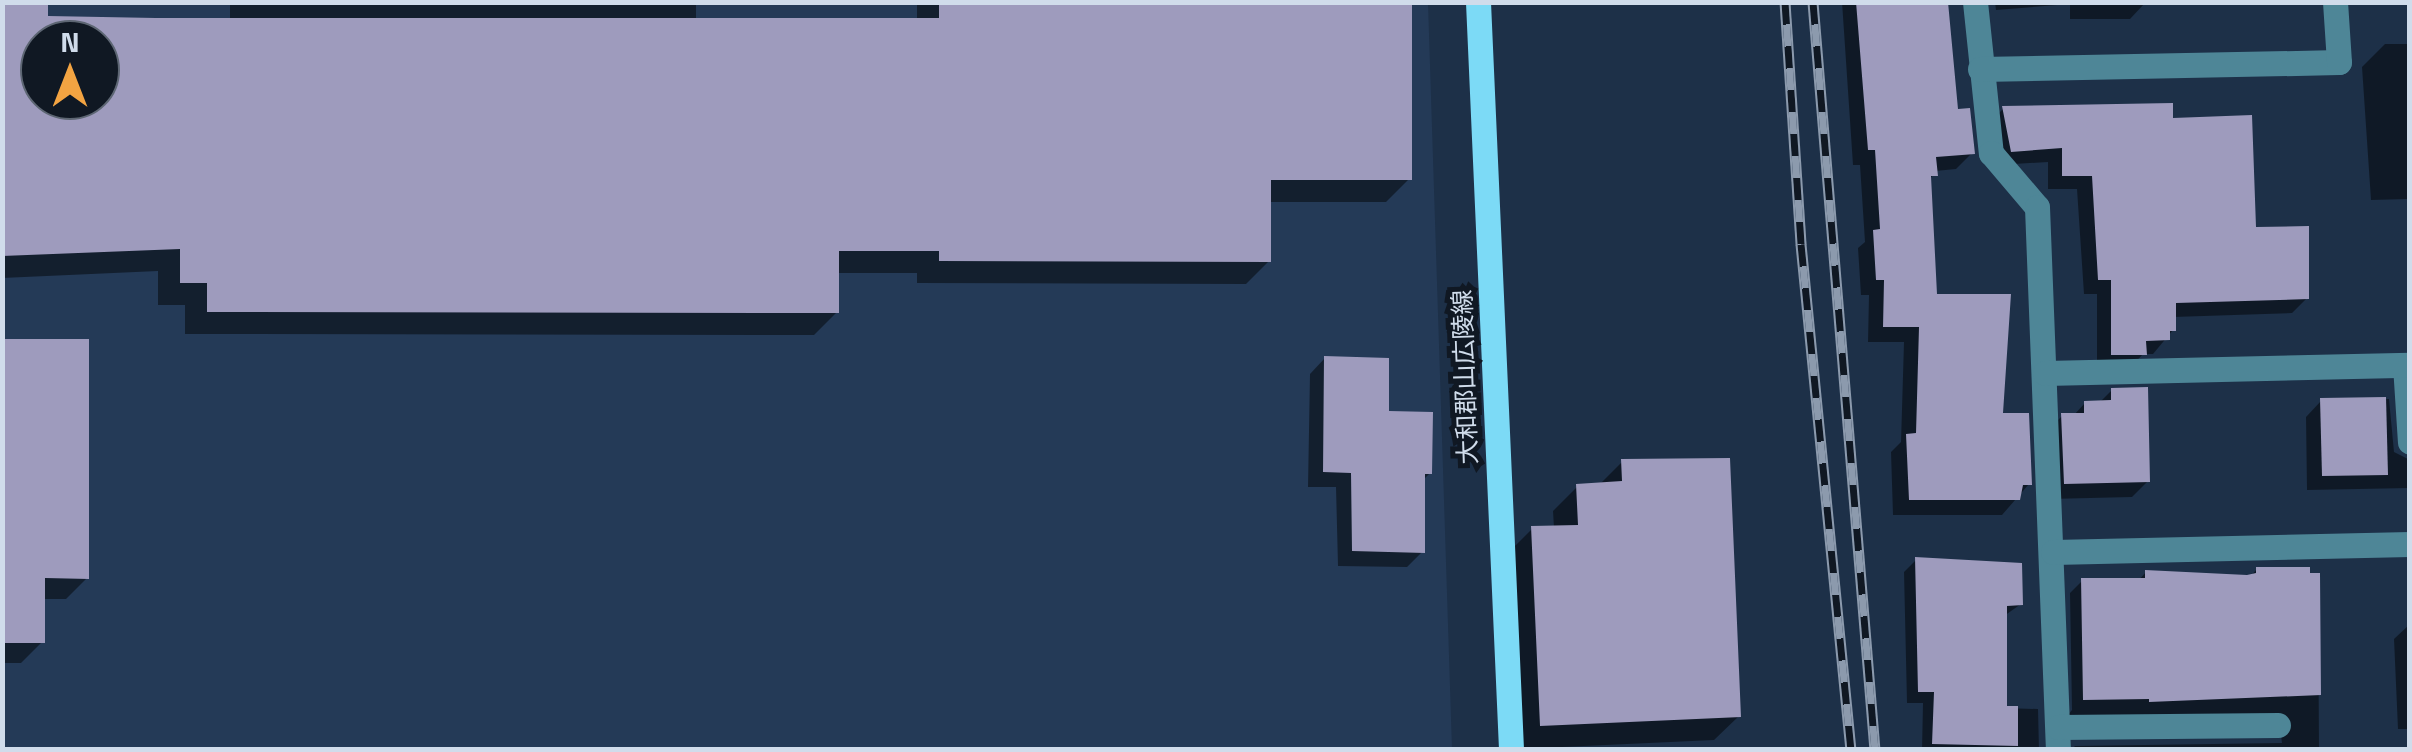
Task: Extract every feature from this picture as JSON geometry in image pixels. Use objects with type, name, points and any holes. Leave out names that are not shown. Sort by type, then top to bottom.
[{"type":"main road","name":"大和郡山広陵線","points":[[1478,2],[1510,750]]},
{"type":"street","points":[[1975,2],[1991,152],[2037,208],[2058,738],[2278,725]]},
{"type":"street","points":[[1980,69],[2339,62],[2335,2]]},
{"type":"street","points":[[2045,373],[2408,365],[2410,442]]},
{"type":"street","points":[[2053,552],[2410,544]]},
{"type":"shaded area","points":[[2,3],[1428,3],[1452,749],[3,749]]},
{"type":"building","points":[[2,2],[48,2],[48,16],[156,18],[939,18],[939,2],[1412,2],[1412,180],[1271,180],[1271,262],[939,261],[939,251],[839,251],[839,313],[207,312],[207,283],[180,283],[180,249],[2,256]]},
{"type":"building","points":[[1856,2],[1948,2],[1958,109],[1970,108],[1975,154],[1936,157],[1938,176],[1931,176],[1937,294],[2011,294],[2003,413],[2029,413],[2032,485],[2023,485],[2020,500],[1909,500],[1906,434],[1916,433],[1919,327],[1883,327],[1884,280],[1876,280],[1873,230],[1880,229],[1875,150],[1868,150]]},
{"type":"building","points":[[2173,103],[2173,118],[2252,115],[2256,227],[2309,226],[2309,299],[2176,303],[2176,331],[2170,331],[2170,340],[2146,341],[2147,355],[2111,355],[2111,280],[2098,280],[2092,176],[2062,176],[2062,148],[2011,152],[2002,106]]},
{"type":"building","points":[[2,339],[89,339],[89,579],[45,578],[45,643],[2,643]]},
{"type":"building","points":[[1324,356],[1389,358],[1389,411],[1433,412],[1432,474],[1425,474],[1425,553],[1352,551],[1351,473],[1323,472]]},
{"type":"building","points":[[2148,387],[2150,482],[2064,484],[2061,413],[2084,413],[2084,401],[2111,400],[2111,388]]},
{"type":"building","points":[[2386,397],[2388,475],[2322,476],[2320,398]]},
{"type":"building","points":[[1730,458],[1741,717],[1540,726],[1531,526],[1578,525],[1576,484],[1622,481],[1621,459]]},
{"type":"building","points":[[1915,557],[2022,563],[2023,605],[2007,606],[2007,706],[2018,706],[2018,746],[1932,744],[1934,692],[1918,692]]},
{"type":"building","points":[[2256,567],[2310,567],[2310,573],[2320,573],[2321,695],[2149,702],[2083,700],[2081,578],[2145,578],[2145,570],[2247,575],[2256,573]]},
{"type":"railway","points":[[1785,2],[1801,244],[1851,750]]},
{"type":"railway","points":[[1813,2],[1875,750]]}]
